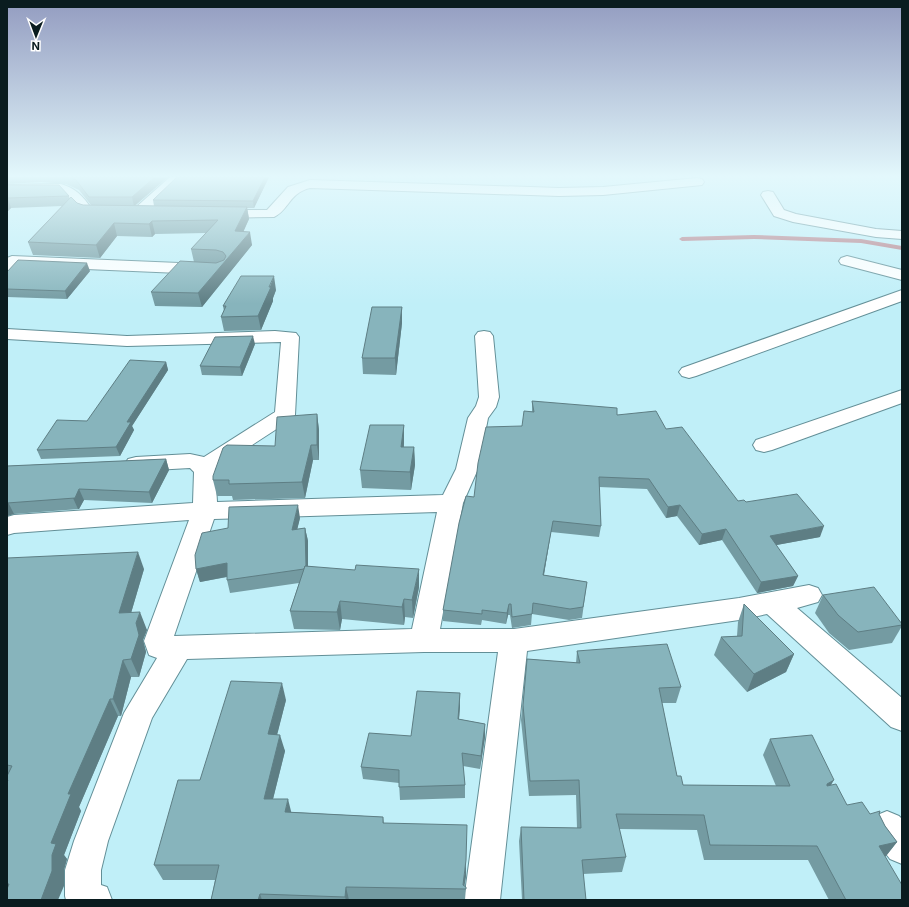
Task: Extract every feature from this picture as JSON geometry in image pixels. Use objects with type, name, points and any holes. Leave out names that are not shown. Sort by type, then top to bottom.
[{"type":"street","points":[[801,219],[902,235]]},
{"type":"street","points":[[847,261],[902,275]]},
{"type":"street","points":[[7,268],[12,262],[219,270]]},
{"type":"street","points":[[689,372],[902,294]]},
{"type":"street","points":[[7,334],[127,341],[275,336],[290,337],[285,415],[204,467]]},
{"type":"street","points":[[424,640],[451,503],[467,469],[478,418],[486,407],[489,397],[484,336]]},
{"type":"street","points":[[764,445],[902,396]]},
{"type":"street","points":[[118,464],[190,461],[197,462],[204,467]]},
{"type":"street","points":[[204,467],[205,511],[158,641],[159,647],[180,648],[424,640],[514,640],[732,610],[809,595]]},
{"type":"street","points":[[7,526],[14,524],[205,511],[451,503]]},
{"type":"street","points":[[772,602],[902,716]]},
{"type":"street","points":[[482,900],[514,640]]},
{"type":"street","points":[[94,900],[83,896],[83,870],[92,841],[139,713],[180,648]]},
{"type":"building","points":[[50,219],[241,219],[235,231],[250,232],[198,293],[151,292],[180,261],[216,263],[224,260],[226,256],[223,252],[216,250],[191,249],[218,220],[152,221],[149,224],[114,223],[96,245],[28,242]]},
{"type":"building","points":[[18,260],[87,263],[65,291],[7,289],[7,272]]},
{"type":"building","points":[[241,276],[274,276],[269,287],[271,287],[258,316],[221,317],[226,306],[223,306]]},
{"type":"building","points":[[372,307],[402,307],[395,358],[362,358]]},
{"type":"building","points":[[253,336],[240,367],[200,366],[215,337]]},
{"type":"building","points":[[130,360],[166,362],[127,422],[131,422],[116,447],[37,450],[57,420],[87,421]]},
{"type":"building","points":[[532,401],[617,408],[617,415],[656,411],[666,429],[682,427],[738,501],[744,500],[746,502],[797,494],[824,526],[770,536],[798,576],[761,582],[726,529],[702,534],[680,505],[668,507],[649,479],[599,477],[601,526],[553,521],[543,575],[587,582],[583,607],[570,609],[533,603],[532,614],[512,617],[511,604],[509,604],[507,613],[482,610],[482,614],[443,610],[459,523],[466,496],[474,497],[478,463],[486,427],[522,426],[524,411],[534,412]]},
{"type":"building","points":[[317,414],[317,445],[311,445],[302,482],[229,484],[229,480],[213,480],[223,448],[227,445],[275,446],[277,417]]},
{"type":"building","points":[[370,425],[404,425],[401,447],[414,447],[410,472],[360,470]]},
{"type":"building","points":[[166,459],[149,492],[79,489],[75,498],[7,503],[7,466]]},
{"type":"building","points":[[298,505],[292,530],[305,528],[306,566],[304,569],[227,580],[227,563],[196,569],[195,555],[202,533],[228,528],[229,507]]},
{"type":"building","points":[[138,552],[119,613],[140,612],[136,623],[139,635],[131,659],[123,660],[113,699],[110,699],[68,794],[71,794],[51,843],[56,844],[52,855],[52,871],[41,900],[7,900],[7,889],[9,884],[7,884],[7,776],[12,766],[7,765],[7,558]]},
{"type":"building","points":[[356,565],[419,569],[412,600],[404,599],[402,607],[340,601],[337,612],[290,611],[305,566],[355,570]]},
{"type":"building","points":[[874,587],[902,625],[858,632],[838,615],[823,595]]},
{"type":"building","points":[[744,604],[794,654],[754,674],[721,637],[742,636]]},
{"type":"building","points":[[667,644],[681,687],[659,688],[677,776],[681,776],[683,785],[790,786],[770,739],[812,735],[834,780],[827,784],[827,786],[836,784],[847,805],[862,802],[870,814],[880,811],[879,814],[885,826],[897,842],[879,846],[902,885],[902,900],[846,900],[817,846],[710,845],[704,815],[616,814],[626,857],[582,860],[586,900],[524,900],[521,827],[581,828],[579,780],[530,781],[523,705],[527,659],[580,663],[577,651]]},
{"type":"building","points":[[231,681],[282,683],[268,734],[280,735],[264,799],[288,799],[285,812],[383,817],[383,823],[467,825],[466,860],[463,885],[466,889],[346,887],[345,897],[260,894],[258,900],[211,900],[219,865],[154,865],[178,780],[200,780]]},
{"type":"building","points":[[417,691],[460,693],[458,719],[485,724],[481,756],[462,753],[465,785],[399,787],[399,770],[361,767],[369,733],[411,736]]},
{"type":"waterway","points":[[682,239],[754,237],[861,241],[902,248]]}]
